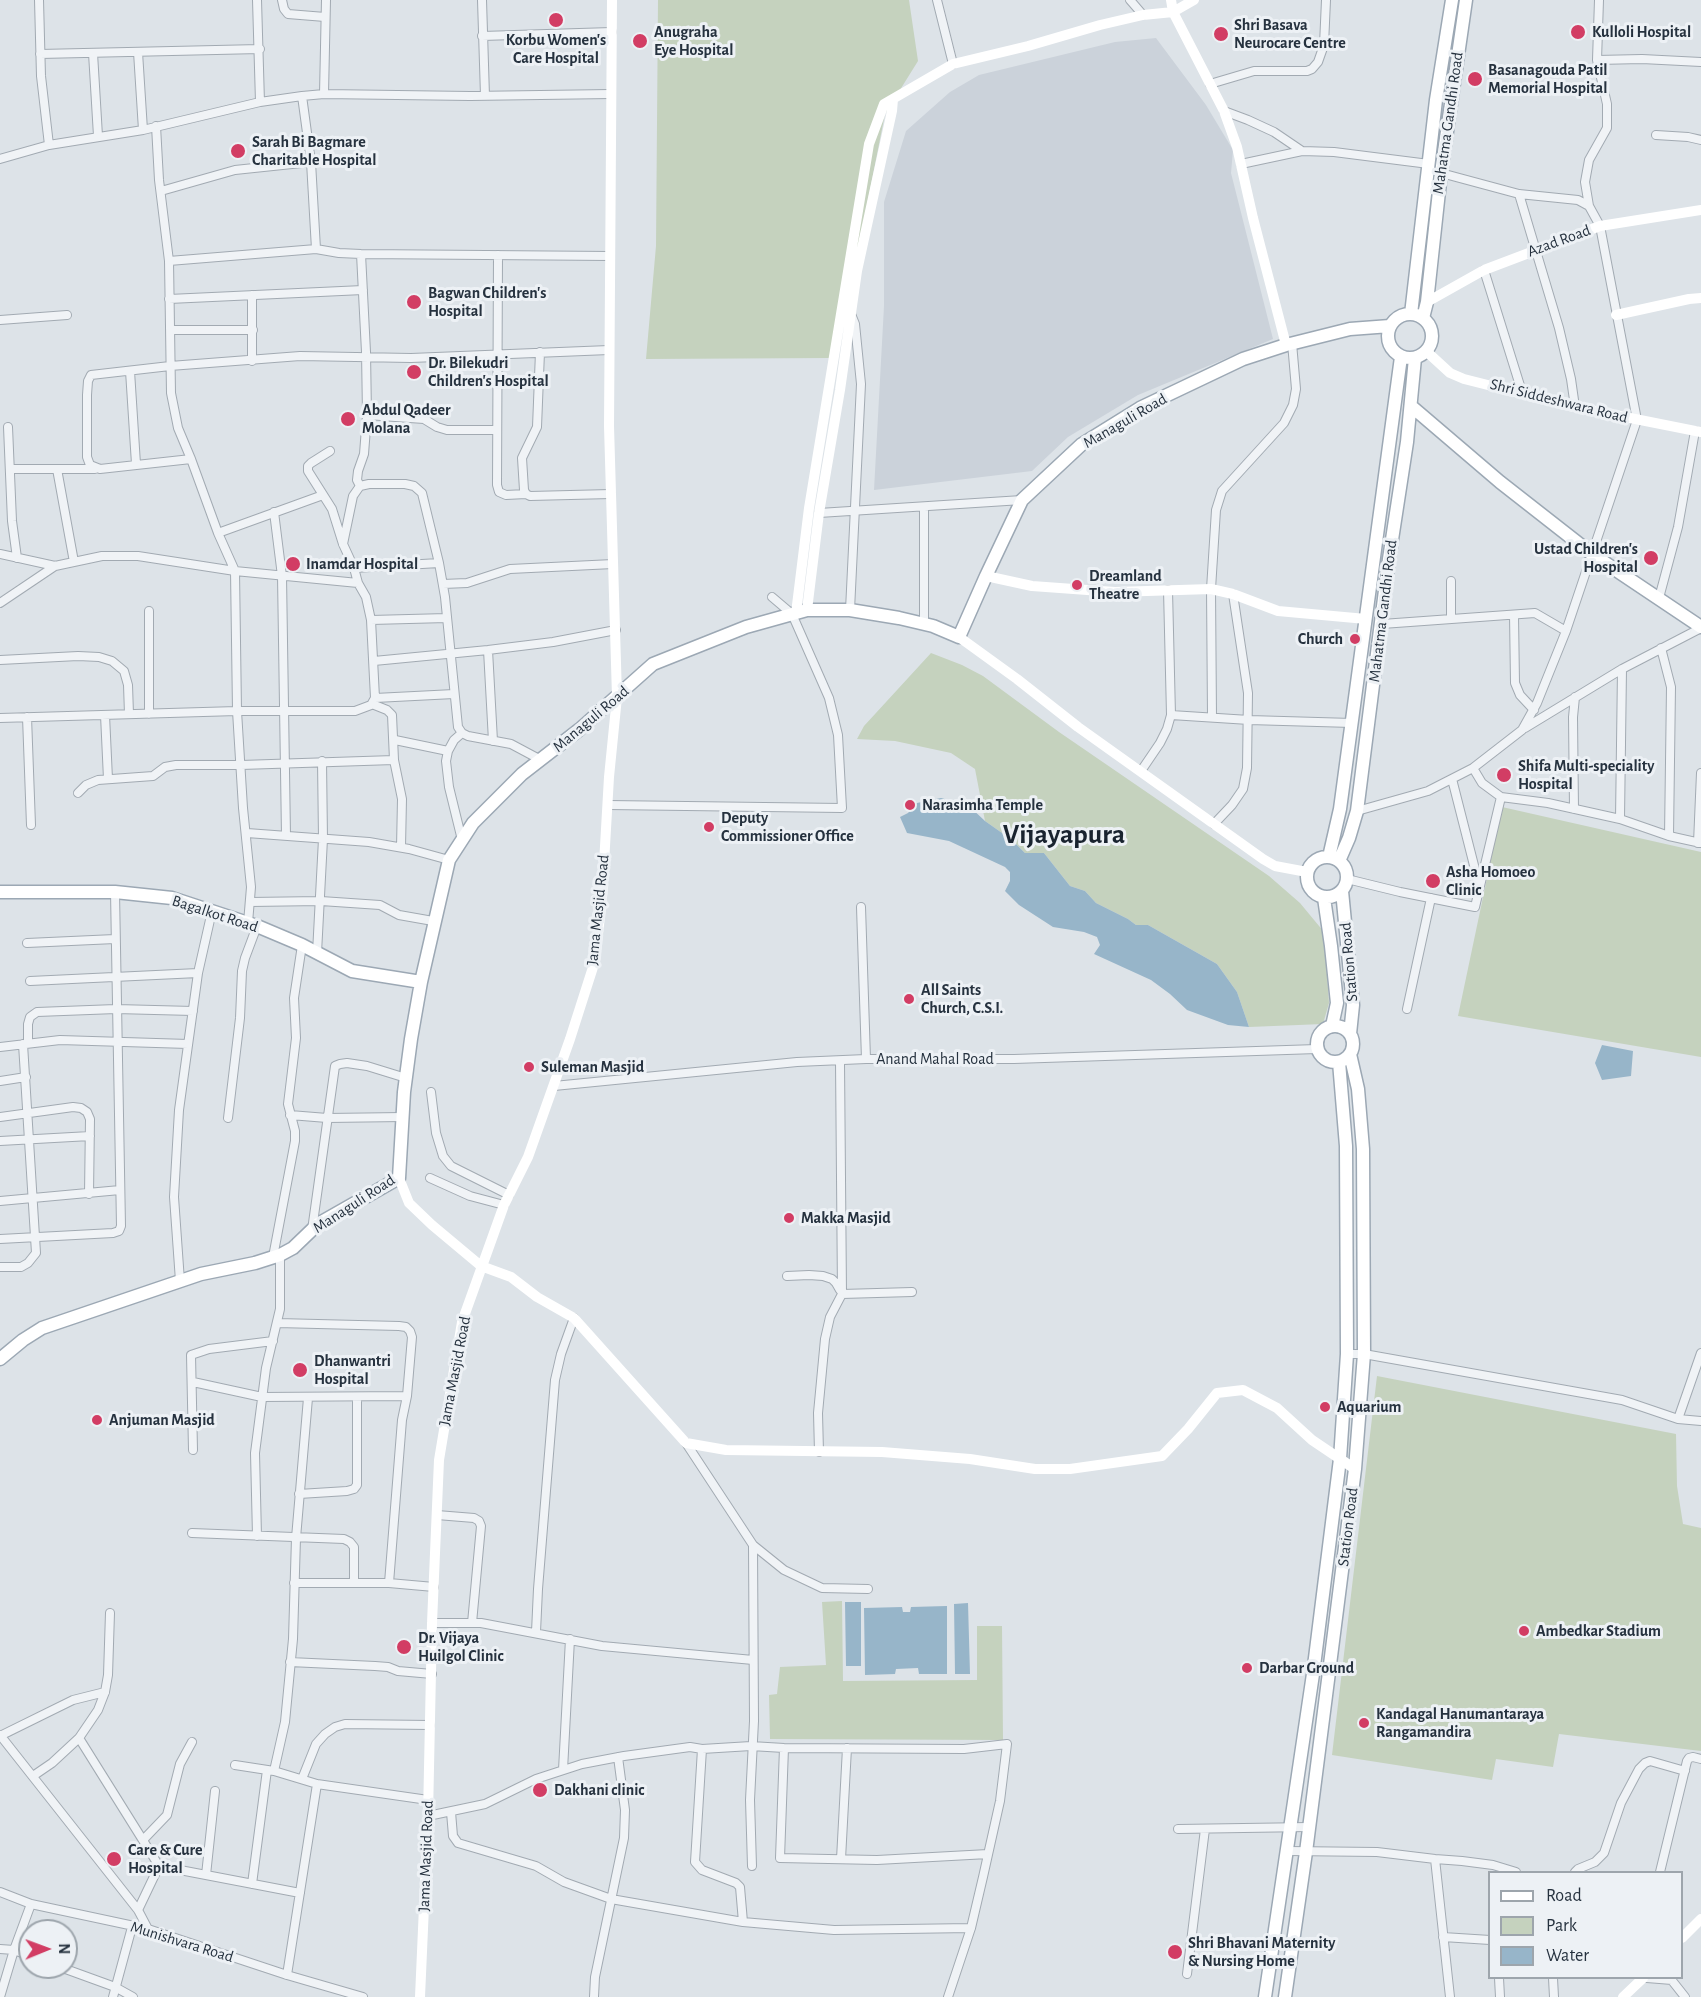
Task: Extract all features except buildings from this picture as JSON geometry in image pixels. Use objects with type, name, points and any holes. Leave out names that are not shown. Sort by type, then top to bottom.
[{"type":"main road","name":"Mahatma Gandhi Road","points":[[1417,316],[1436,100],[1452,0]]},
{"type":"main road","name":"Mahatma Gandhi Road","points":[[1417,316],[1427,302],[1441,172],[1466,0]]},
{"type":"main road","points":[[1402,315],[1417,316],[1427,323],[1432,334],[1430,346],[1421,355],[1401,357],[1389,344],[1390,326],[1402,315]]},
{"type":"main road","name":"Managuli Road","points":[[0,1359],[42,1328],[201,1274],[276,1256],[293,1248],[318,1224],[399,1178],[406,1078],[421,982],[433,921],[449,860],[473,823],[522,774],[542,760],[654,664],[746,627],[798,613],[850,610],[924,624],[959,637],[1022,500],[1082,444],[1140,408],[1244,359],[1289,344],[1350,329],[1390,326]]},
{"type":"main road","name":"Mahatma Gandhi Road","points":[[1334,859],[1349,838],[1357,811],[1389,559],[1421,355]]},
{"type":"main road","name":"Mahatma Gandhi Road","points":[[1334,859],[1401,357]]},
{"type":"main road","points":[[1412,406],[1500,482],[1592,554],[1701,628]]},
{"type":"main road","points":[[1334,859],[1346,873],[1344,885],[1331,897],[1324,897],[1312,891],[1306,879],[1307,872],[1315,860],[1334,859]]},
{"type":"main road","name":"Station Road","points":[[1344,885],[1353,1005],[1350,1034]]},
{"type":"main road","name":"Bagalkot Road","points":[[0,892],[115,892],[172,898],[186,901],[302,945],[352,971],[421,982]]},
{"type":"main road","name":"Station Road","points":[[1324,897],[1337,1003],[1332,1026]]},
{"type":"main road","points":[[1332,1026],[1342,1027],[1350,1034],[1353,1044],[1350,1054],[1339,1062],[1329,1062],[1317,1049],[1317,1039],[1323,1030],[1332,1026]]},
{"type":"main road","name":"Station Road","points":[[1285,1997],[1355,1469],[1364,1354],[1363,1149],[1358,1089],[1350,1054]]},
{"type":"main road","name":"Station Road","points":[[1265,1997],[1292,1827],[1340,1459],[1347,1354],[1346,1146],[1339,1062]]},
{"type":"street","points":[[39,0],[40,54],[49,146]]},
{"type":"street","points":[[257,0],[260,102]]},
{"type":"street","points":[[282,0],[288,14],[325,17]]},
{"type":"street","points":[[324,94],[326,0]]},
{"type":"street","points":[[482,0],[485,96]]},
{"type":"street","name":"Jama Masjid Road","points":[[420,1997],[439,1460],[462,1322],[481,1266],[507,1200],[528,1157],[554,1086],[595,961],[602,898],[617,697],[609,350],[612,0]]},
{"type":"street","points":[[937,0],[953,64]]},
{"type":"street","points":[[1130,0],[1143,15]]},
{"type":"street","points":[[1171,0],[1173,12],[1224,111],[1237,147],[1269,285],[1289,344],[1296,389],[1293,405],[1284,423],[1222,491],[1218,500],[1210,589],[1212,717]]},
{"type":"street","points":[[608,806],[842,808],[838,735],[829,698],[798,613],[809,508],[869,144],[884,104],[953,64],[1028,46],[1100,25],[1143,15],[1173,12],[1194,0]]},
{"type":"street","points":[[1210,84],[1254,71],[1307,71],[1312,69],[1318,62],[1324,45],[1326,0]]},
{"type":"street","points":[[1522,730],[1534,710],[1566,631],[1637,420],[1600,226],[1589,206],[1585,182],[1589,160],[1607,128],[1607,104],[1597,60],[1599,0]]},
{"type":"street","points":[[482,36],[612,32]]},
{"type":"street","points":[[40,54],[260,49]]},
{"type":"street","points":[[138,52],[143,130]]},
{"type":"street","points":[[93,53],[98,136]]},
{"type":"street","points":[[1597,60],[1642,59],[1701,62]]},
{"type":"street","points":[[0,159],[49,146],[143,130],[260,102],[302,96],[324,94],[485,96],[611,94]]},
{"type":"street","points":[[302,96],[311,162],[316,249]]},
{"type":"street","points":[[798,613],[819,513],[857,272],[893,99]]},
{"type":"street","points":[[1224,111],[1274,132],[1302,151]]},
{"type":"street","points":[[156,126],[169,261],[171,393],[178,429],[235,571],[237,711],[252,925],[242,971],[240,1018],[228,1118]]},
{"type":"street","points":[[1656,135],[1701,140]]},
{"type":"street","points":[[1241,164],[1302,151],[1334,152],[1429,164]]},
{"type":"street","points":[[161,191],[235,170],[311,162]]},
{"type":"street","points":[[1441,172],[1519,194],[1578,200],[1589,206]]},
{"type":"street","points":[[1519,194],[1537,249],[1564,349],[1575,407]]},
{"type":"street","name":"Azad Road","points":[[1427,302],[1484,270],[1600,226],[1701,210]]},
{"type":"street","points":[[169,261],[316,249],[361,254],[610,256]]},
{"type":"street","points":[[360,486],[357,480],[358,471],[364,453],[368,415],[361,254]]},
{"type":"street","points":[[498,255],[496,430],[499,492],[506,495],[526,494],[530,496],[611,494]]},
{"type":"street","points":[[1484,270],[1522,392]]},
{"type":"street","points":[[169,299],[363,290]]},
{"type":"street","points":[[252,295],[252,361]]},
{"type":"street","points":[[1616,315],[1701,298]]},
{"type":"street","points":[[842,305],[851,313],[855,324],[861,384],[850,610]]},
{"type":"street","points":[[0,320],[67,315]]},
{"type":"street","points":[[171,330],[253,330]]},
{"type":"street","points":[[100,469],[90,465],[87,457],[88,381],[91,375],[98,373],[300,356],[411,358],[609,350]]},
{"type":"street","points":[[526,494],[521,474],[522,458],[537,427],[540,352]]},
{"type":"street","name":"Shri Siddeshwara Road","points":[[1421,355],[1464,379],[1575,407],[1698,431]]},
{"type":"street","points":[[130,371],[136,464]]},
{"type":"street","points":[[368,415],[424,419],[447,430],[496,430]]},
{"type":"street","points":[[8,427],[12,521],[17,558]]},
{"type":"street","points":[[1659,598],[1678,527],[1698,431]]},
{"type":"street","points":[[330,452],[308,466],[311,477],[332,509],[358,583],[366,597],[371,621],[374,661],[373,701]]},
{"type":"street","points":[[10,469],[100,469],[191,459]]},
{"type":"street","points":[[57,469],[74,562]]},
{"type":"street","points":[[343,544],[353,496],[360,486],[405,484],[414,486],[422,493],[443,584],[458,727],[468,736],[511,744],[542,760]]},
{"type":"street","points":[[218,533],[323,495]]},
{"type":"street","points":[[819,513],[1022,500]]},
{"type":"street","points":[[924,507],[924,624]]},
{"type":"street","points":[[274,512],[282,576],[286,836]]},
{"type":"street","points":[[0,554],[55,566]]},
{"type":"street","points":[[0,603],[55,566],[102,556],[138,556],[235,571],[358,583]]},
{"type":"street","points":[[354,568],[439,563]]},
{"type":"street","points":[[443,584],[467,583],[510,568],[613,564]]},
{"type":"street","points":[[986,576],[1032,586],[1115,592],[1210,589],[1233,594],[1278,611],[1366,619]]},
{"type":"street","points":[[1451,619],[1452,581]]},
{"type":"street","points":[[1141,771],[1160,743],[1167,729],[1170,715],[1172,696],[1168,590]]},
{"type":"street","points":[[1214,824],[1243,789],[1247,768],[1248,693],[1233,594]]},
{"type":"street","points":[[772,597],[798,613]]},
{"type":"street","points":[[149,611],[149,714]]},
{"type":"street","points":[[1382,624],[1535,613],[1566,631]]},
{"type":"street","points":[[1514,615],[1515,682],[1520,695],[1534,710]]},
{"type":"street","points":[[371,621],[447,618]]},
{"type":"street","points":[[1357,811],[1428,792],[1473,768],[1522,730],[1575,697],[1622,669],[1701,628]]},
{"type":"street","points":[[374,661],[450,655],[553,642],[616,630]]},
{"type":"street","points":[[959,637],[1078,727],[1275,866],[1307,872]]},
{"type":"street","points":[[1661,648],[1671,687],[1669,836]]},
{"type":"street","points":[[488,650],[493,741]]},
{"type":"street","points":[[0,660],[78,656],[99,657],[112,661],[124,671],[128,685],[129,714]]},
{"type":"street","points":[[1620,819],[1622,669]]},
{"type":"street","points":[[0,718],[284,710],[355,711],[365,708],[373,701],[454,694]]},
{"type":"street","points":[[1574,809],[1575,697]]},
{"type":"street","points":[[373,701],[392,715],[394,760],[402,799],[401,847]]},
{"type":"street","points":[[105,715],[108,779]]},
{"type":"street","points":[[1170,715],[1352,723]]},
{"type":"street","points":[[27,717],[32,825]]},
{"type":"street","points":[[462,733],[448,750],[446,761],[449,788],[462,840]]},
{"type":"street","points":[[394,740],[448,750]]},
{"type":"street","points":[[78,793],[86,785],[108,779],[153,776],[165,767],[176,765],[394,760]]},
{"type":"street","points":[[317,953],[323,839],[322,761]]},
{"type":"street","points":[[1473,768],[1482,783],[1501,797],[1620,819],[1669,836],[1700,843],[1701,773]]},
{"type":"street","points":[[1452,779],[1480,887]]},
{"type":"street","points":[[1344,885],[1475,907],[1501,797]]},
{"type":"street","points":[[247,833],[369,842],[401,847],[449,860]]},
{"type":"street","points":[[0,1239],[113,1233],[119,1231],[121,1226],[115,892]]},
{"type":"street","points":[[1407,1009],[1431,898]]},
{"type":"street","points":[[250,902],[321,901],[380,905],[399,915],[433,921]]},
{"type":"street","points":[[861,907],[866,1059]]},
{"type":"street","points":[[180,1281],[174,1176],[179,1110],[198,973],[212,912]]},
{"type":"street","points":[[27,943],[115,939]]},
{"type":"street","points":[[257,1536],[255,1454],[262,1397],[280,1309],[276,1256],[295,1141],[295,1131],[290,1115],[289,1089],[296,1038],[294,998],[302,945]]},
{"type":"street","points":[[30,981],[198,973]]},
{"type":"street","points":[[0,1267],[21,1267],[28,1263],[36,1253],[26,1077],[26,1043],[30,1017],[36,1012],[116,1009],[193,1011]]},
{"type":"street","points":[[0,1047],[60,1040],[188,1044]]},
{"type":"street","name":"Anand Mahal Road","points":[[554,1086],[786,1063],[866,1059],[1014,1059],[1317,1049]]},
{"type":"street","points":[[819,1452],[818,1413],[825,1339],[830,1317],[842,1294],[840,1062]]},
{"type":"street","points":[[312,1230],[335,1066],[340,1064],[367,1066],[406,1078]]},
{"type":"street","points":[[0,1081],[26,1077]]},
{"type":"street","points":[[431,1092],[436,1133],[443,1156],[451,1166],[507,1200]]},
{"type":"street","points":[[0,1117],[73,1107],[87,1112],[90,1119],[89,1194]]},
{"type":"street","points":[[290,1115],[327,1118],[403,1118]]},
{"type":"street","points":[[0,1141],[90,1136]]},
{"type":"street","points":[[399,1178],[409,1203],[481,1266],[511,1277],[537,1297],[574,1318],[686,1443],[753,1545],[784,1570],[822,1588],[868,1589]]},
{"type":"street","points":[[430,1178],[470,1196],[507,1200]]},
{"type":"street","points":[[0,1201],[120,1190]]},
{"type":"street","points":[[787,1276],[809,1275],[832,1279],[837,1283],[842,1294]]},
{"type":"street","points":[[842,1294],[912,1292]]},
{"type":"street","points":[[536,1632],[555,1380],[561,1354],[574,1318]]},
{"type":"street","points":[[277,1323],[406,1327],[412,1337],[407,1396],[402,1420],[389,1583]]},
{"type":"street","points":[[193,1450],[191,1355],[209,1349],[273,1341]]},
{"type":"street","points":[[1678,1419],[1701,1353]]},
{"type":"street","points":[[1347,1354],[1364,1354],[1622,1400],[1678,1419],[1701,1421]]},
{"type":"street","points":[[193,1382],[262,1397],[407,1396]]},
{"type":"street","points":[[686,1443],[726,1450],[882,1452],[970,1459],[1035,1469],[1070,1469],[1162,1456],[1188,1429],[1217,1393],[1243,1390],[1277,1408],[1312,1440],[1355,1469]]},
{"type":"street","points":[[299,1494],[347,1491],[354,1489],[357,1485],[357,1397]]},
{"type":"street","points":[[252,1884],[270,1771],[285,1722],[299,1494],[308,1398]]},
{"type":"street","points":[[437,1515],[474,1518],[481,1526],[472,1623]]},
{"type":"street","points":[[192,1533],[344,1539],[354,1547],[354,1583]]},
{"type":"street","points":[[753,1545],[754,1721],[750,1800],[753,1866]]},
{"type":"street","points":[[294,1583],[389,1583],[434,1587]]},
{"type":"street","points":[[33,1776],[52,1763],[79,1738],[98,1710],[108,1675],[110,1614]]},
{"type":"street","points":[[432,1623],[472,1623],[536,1632],[602,1646],[753,1660]]},
{"type":"street","points":[[563,1770],[570,1639]]},
{"type":"street","points":[[290,1662],[375,1666],[410,1673],[432,1674]]},
{"type":"street","points":[[105,1692],[64,1704],[0,1735],[138,1910],[148,1929]]},
{"type":"street","points":[[302,1779],[316,1744],[335,1727],[345,1724],[430,1725]]},
{"type":"street","points":[[79,1738],[159,1866],[300,1893]]},
{"type":"street","points":[[143,1840],[167,1815],[180,1764],[192,1742]]},
{"type":"street","points":[[428,1816],[485,1804],[536,1779],[563,1770],[618,1757],[690,1747],[702,1749],[751,1746],[964,1749],[1007,1744],[999,1801],[971,1928],[948,1997]]},
{"type":"street","points":[[784,1748],[780,1858],[877,1860],[988,1854]]},
{"type":"street","points":[[841,1859],[847,1748]]},
{"type":"street","points":[[702,1749],[694,1862],[702,1870],[736,1883],[740,1887],[743,1922]]},
{"type":"street","points":[[594,1997],[595,1977],[624,1838],[625,1810],[618,1757]]},
{"type":"street","points":[[1660,1871],[1689,1758],[1701,1759]]},
{"type":"street","points":[[1576,1871],[1595,1862],[1604,1852],[1621,1803],[1639,1769],[1645,1763],[1650,1761],[1685,1771]]},
{"type":"street","points":[[235,1765],[270,1771],[318,1784],[428,1800]]},
{"type":"street","points":[[287,1975],[318,1784]]},
{"type":"street","points":[[206,1875],[215,1791]]},
{"type":"street","points":[[451,1812],[453,1836],[458,1843],[536,1866],[564,1882],[611,1899],[743,1922],[834,1930],[971,1928]]},
{"type":"street","points":[[1178,1829],[1309,1827]]},
{"type":"street","points":[[1187,1974],[1205,1830]]},
{"type":"street","points":[[1288,1851],[1377,1852],[1508,1871]]},
{"type":"street","points":[[1435,1859],[1450,1997]]},
{"type":"street","points":[[138,1910],[159,1866]]},
{"type":"street","name":"Munishvara Road","points":[[0,1892],[31,1904],[148,1929],[287,1975],[363,1997]]},
{"type":"street","points":[[0,1997],[31,1904]]},
{"type":"street","points":[[1683,1934],[1701,1920]]},
{"type":"street","points":[[113,1997],[132,1927]]},
{"type":"street","points":[[1443,1937],[1488,1940]]},
{"type":"street","points":[[0,1949],[18,1952]]},
{"type":"street","points":[[78,1974],[115,1987],[133,1997]]},
{"type":"street","points":[[1499,1979],[1500,1997]]},
{"type":"street","points":[[1553,1979],[1554,1997]]},
{"type":"street","points":[[1623,1997],[1643,1979]]},
{"type":"street","points":[[1671,1979],[1685,1997]]},
{"type":"shaded area","points":[[1156,38],[1206,105],[1233,150],[1231,173],[1273,339],[1138,395],[1068,437],[1032,471],[874,490],[884,306],[884,202],[906,131],[950,92],[979,75],[1115,42]]},
{"type":"green space","points":[[658,0],[909,0],[918,61],[885,114],[852,280],[830,358],[646,359],[656,246]]},
{"type":"green space","points":[[931,653],[983,676],[1059,732],[1269,876],[1300,903],[1324,932],[1329,1003],[1323,1024],[1249,1027],[1237,992],[1217,964],[1148,925],[1136,925],[1096,903],[1085,891],[1070,886],[1044,853],[1025,853],[1012,840],[985,821],[975,769],[951,753],[895,741],[857,739],[864,726]]},
{"type":"green space","points":[[1502,807],[1701,852],[1701,1057],[1458,1016]]},
{"type":"green space","name":"Ambedkar Stadium","points":[[1377,1376],[1676,1434],[1677,1486],[1683,1524],[1701,1528],[1701,1751],[1559,1734],[1553,1767],[1496,1759],[1492,1780],[1332,1755]]},
{"type":"green space","points":[[842,1601],[843,1681],[977,1680],[977,1626],[1002,1626],[1003,1740],[770,1739],[769,1695],[777,1694],[780,1667],[826,1665],[822,1602]]},
{"type":"water","points":[[941,798],[969,806],[1025,853],[1044,853],[1070,886],[1085,891],[1096,903],[1136,925],[1148,925],[1217,964],[1237,992],[1249,1027],[1228,1025],[1187,1010],[1151,980],[1094,954],[1100,945],[1097,937],[1084,932],[1053,927],[1019,905],[1005,891],[1010,881],[1010,872],[1005,867],[949,841],[907,833],[900,817],[908,813],[917,803]]},
{"type":"water","points":[[1602,1045],[1633,1051],[1631,1076],[1602,1080],[1595,1063]]},
{"type":"water","points":[[845,1602],[861,1602],[861,1666],[846,1666]]},
{"type":"water","points":[[968,1603],[970,1674],[955,1674],[954,1604]]},
{"type":"water","points":[[947,1606],[947,1674],[919,1674],[918,1668],[896,1669],[895,1674],[865,1675],[864,1608],[902,1607],[903,1612],[910,1612],[911,1607]]},
{"type":"place","name":"Korbu Women's Care Hospital","points":[[556,20]]},
{"type":"place","name":"Kulloli Hospital","points":[[1578,32]]},
{"type":"place","name":"Shri Basava Neurocare Centre","points":[[1221,34]]},
{"type":"place","name":"Anugraha Eye Hospital","points":[[640,41]]},
{"type":"place","name":"Basanagouda Patil Memorial Hospital","points":[[1475,79]]},
{"type":"place","name":"Sarah Bi Bagmare Charitable Hospital","points":[[238,151]]},
{"type":"place","name":"Bagwan Children's Hospital","points":[[414,302]]},
{"type":"place","name":"Dr. Bilekudri Children's Hospital","points":[[414,372]]},
{"type":"place","name":"Abdul Qadeer Molana","points":[[348,419]]},
{"type":"place","name":"Ustad Children's Hospital","points":[[1651,558]]},
{"type":"place","name":"Inamdar Hospital","points":[[293,564]]},
{"type":"place","name":"Dreamland Theatre","points":[[1077,585]]},
{"type":"place","name":"Church","points":[[1355,639]]},
{"type":"place","name":"Shifa Multi-speciality Hospital","points":[[1504,775]]},
{"type":"place","name":"Narasimha Temple","points":[[910,805]]},
{"type":"place","name":"Deputy Commissioner Office","points":[[709,827]]},
{"type":"place","name":"Asha Homoeo Clinic","points":[[1433,881]]},
{"type":"place","name":"All Saints Church, C.S.I.","points":[[909,999]]},
{"type":"place","name":"Suleman Masjid","points":[[529,1067]]},
{"type":"place","name":"Makka Masjid","points":[[789,1218]]},
{"type":"place","name":"Dhanwantri Hospital","points":[[300,1370]]},
{"type":"place","name":"Aquarium","points":[[1325,1407]]},
{"type":"place","name":"Anjuman Masjid","points":[[97,1420]]},
{"type":"place","name":"Ambedkar Stadium","points":[[1524,1631]]},
{"type":"place","name":"Dr. Vijaya Huilgol Clinic","points":[[404,1647]]},
{"type":"place","name":"Darbar Ground","points":[[1247,1668]]},
{"type":"place","name":"Kandagal Hanumantaraya Rangamandira","points":[[1364,1723]]},
{"type":"place","name":"Dakhani clinic","points":[[540,1790]]},
{"type":"place","name":"Care & Cure Hospital","points":[[114,1859]]},
{"type":"place","name":"Shri Bhavani Maternity & Nursing Home","points":[[1175,1952]]},
{"type":"district","name":"Vijayapura","points":[[1064,835]]}]
